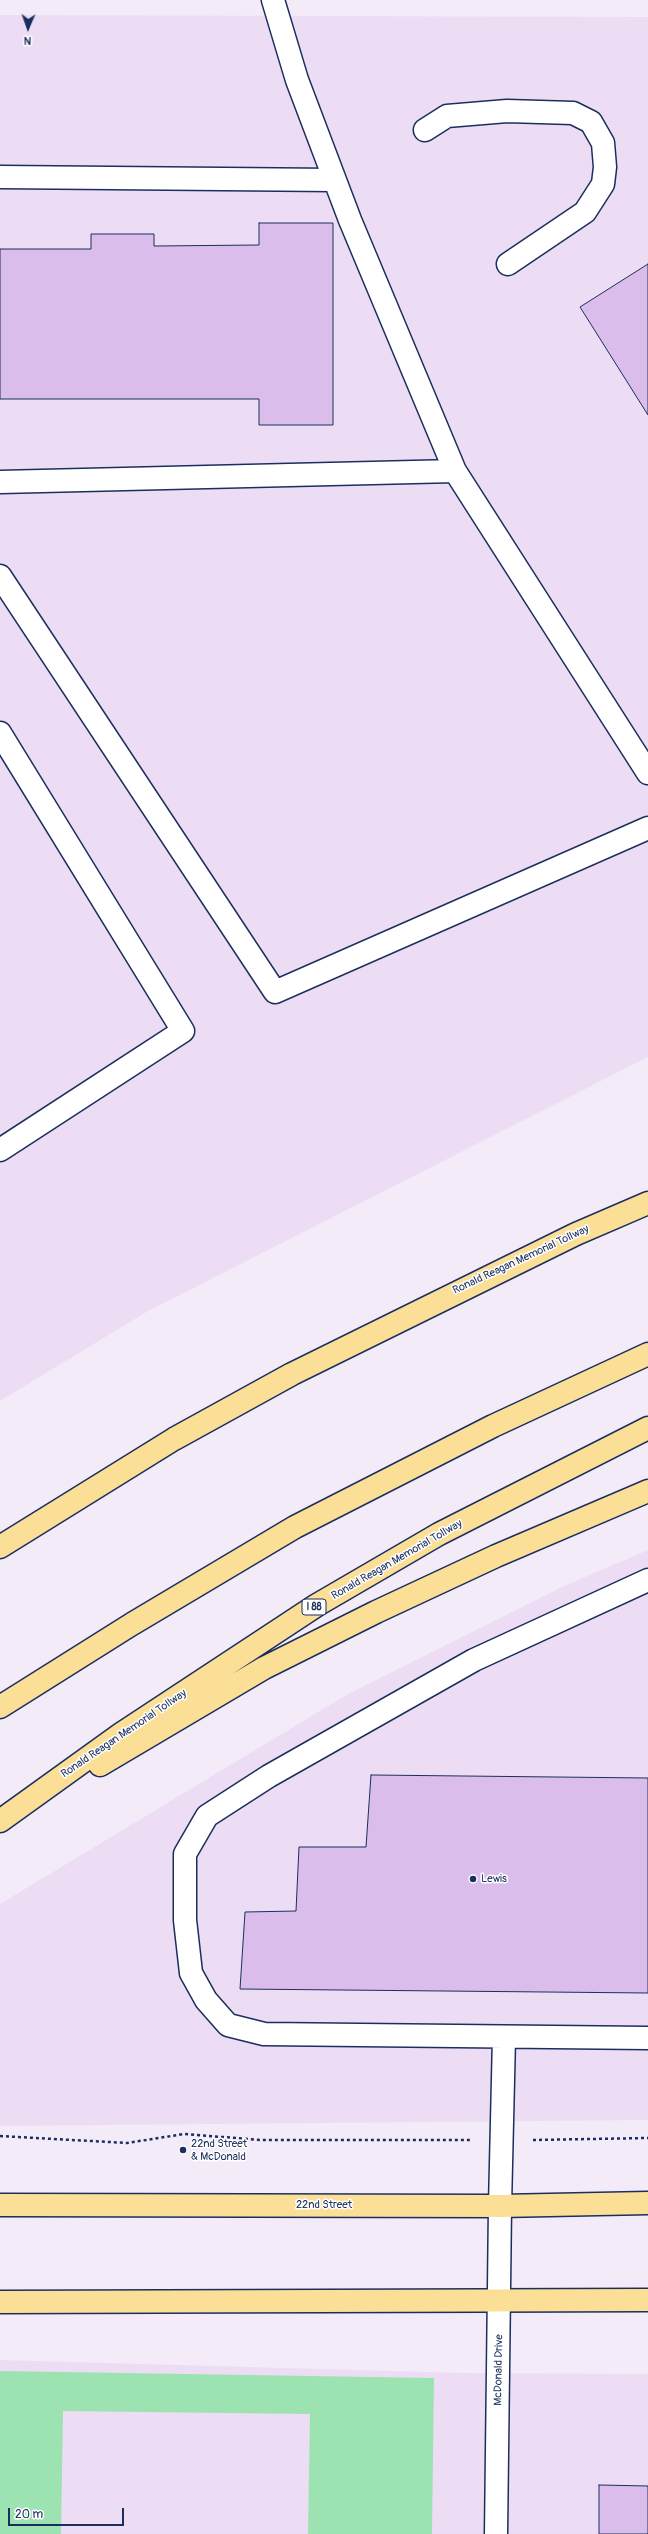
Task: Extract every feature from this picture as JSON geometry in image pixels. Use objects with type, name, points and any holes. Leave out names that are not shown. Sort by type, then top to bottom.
[{"type":"main road","name":"Ronald Reagan Memorial Tollway","points":[[0,1547],[174,1439],[292,1374],[568,1237],[648,1203]]},
{"type":"main road","points":[[0,1707],[132,1624],[295,1527],[493,1426],[648,1354]]},
{"type":"main road","name":"Ronald Reagan Memorial Tollway","points":[[0,1821],[121,1734],[317,1605],[439,1534],[648,1428]]},
{"type":"main road","points":[[0,1827],[103,1763],[264,1668],[376,1612],[496,1556],[648,1491]]},
{"type":"main road","name":"22nd Street","points":[[0,2205],[500,2206],[648,2203]]},
{"type":"main road","points":[[0,2302],[648,2300]]},
{"type":"street","points":[[273,0],[297,80],[334,180],[455,471],[648,773]]},
{"type":"street","points":[[425,130],[447,116],[507,111],[573,112],[591,122],[603,143],[605,166],[603,184],[585,212],[508,264]]},
{"type":"street","points":[[0,177],[334,180]]},
{"type":"street","points":[[0,482],[455,471]]},
{"type":"street","points":[[0,576],[275,992],[648,828]]},
{"type":"street","points":[[0,733],[183,1031],[0,1150]]},
{"type":"street","points":[[648,1580],[474,1660],[269,1776],[207,1816],[185,1854],[185,1920],[191,1973],[206,2000],[228,2026],[264,2034],[648,2038]]},
{"type":"street","name":"McDonald Drive","points":[[496,2534],[500,2206],[504,2037]]},
{"type":"path","points":[[0,2136],[127,2143],[184,2134],[261,2140],[442,2140]]},
{"type":"path","points":[[555,2140],[648,2138]]},
{"type":"shaded area","points":[[0,15],[648,17],[648,1057],[148,1311],[0,1401]]},
{"type":"shaded area","points":[[648,1550],[648,2120],[0,2126],[0,1904],[348,1694],[562,1587]]},
{"type":"shaded area","points":[[0,2360],[464,2373],[648,2374],[648,2534],[0,2534]]},
{"type":"green space","points":[[0,2371],[434,2378],[432,2534],[308,2534],[310,2414],[63,2411],[61,2534],[0,2534]]},
{"type":"building","points":[[259,223],[333,223],[333,425],[259,425],[259,399],[0,399],[0,249],[91,249],[91,234],[154,234],[154,246],[259,245]]},
{"type":"building","points":[[648,264],[648,415],[580,307]]},
{"type":"building","name":"Lewis","points":[[371,1775],[648,1778],[648,1993],[240,1989],[245,1912],[296,1911],[299,1847],[366,1847]]},
{"type":"building","points":[[599,2485],[648,2486],[648,2534],[599,2534]]},
{"type":"place","name":"Lewis","points":[[473,1879]]},
{"type":"place","name":"22nd Street & McDonald","points":[[183,2150]]}]
